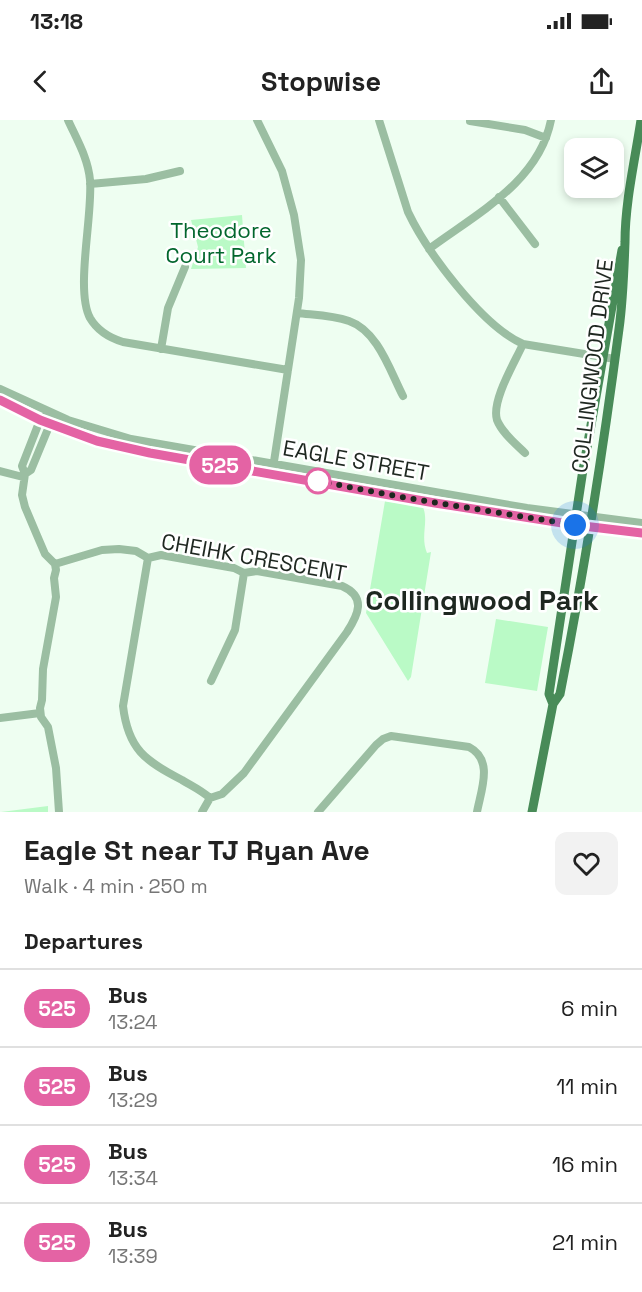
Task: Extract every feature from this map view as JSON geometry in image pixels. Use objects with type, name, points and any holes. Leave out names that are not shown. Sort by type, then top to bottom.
[{"type":"main road","name":"COLLINGWOOD DRIVE","points":[[532,812],[553,704],[560,694],[591,522],[623,295],[625,242],[641,120]]},
{"type":"main road","name":"COLLINGWOOD DRIVE","points":[[633,172],[642,148]]},
{"type":"main road","name":"COLLINGWOOD DRIVE","points":[[553,704],[549,694],[576,520],[620,258],[625,242]]},
{"type":"street","points":[[68,120],[88,166],[90,183],[85,292],[90,318],[96,326],[111,338],[161,349],[288,370]]},
{"type":"street","points":[[257,120],[282,171],[294,215],[301,260],[297,313],[272,473]]},
{"type":"street","points":[[379,120],[408,212],[429,249],[485,317],[511,339],[523,344],[615,359]]},
{"type":"street","points":[[429,249],[524,176],[537,159],[551,120]]},
{"type":"street","points":[[470,121],[525,130],[546,138]]},
{"type":"street","points":[[90,183],[146,179],[180,171]]},
{"type":"street","points":[[499,197],[535,244]]},
{"type":"street","points":[[161,349],[168,308],[185,267]]},
{"type":"street","points":[[297,313],[348,321],[367,332],[375,342],[404,396]]},
{"type":"street","points":[[523,344],[497,402],[496,414],[502,428],[525,453]]},
{"type":"street","name":"EAGLE STREET","points":[[0,389],[48,412],[94,429],[131,439],[576,520]]},
{"type":"street","name":"EAGLE STREET","points":[[0,400],[50,424],[97,441],[126,448],[423,501],[591,522],[642,533]]},
{"type":"street","points":[[48,412],[40,420],[22,466],[24,476],[22,495],[45,554],[55,564],[56,597],[43,669],[40,713],[48,727],[56,768],[59,812]]},
{"type":"street","points":[[24,476],[31,470],[50,424],[48,412]]},
{"type":"street","points":[[0,471],[24,476]]},
{"type":"street","name":"EAGLE STREET","points":[[591,522],[642,523]]},
{"type":"street","name":"CHEIHK CRESCENT","points":[[55,564],[102,550],[119,549],[136,551],[148,558],[161,555],[234,568],[244,573],[257,571],[342,586],[352,592],[358,606],[357,616],[347,632],[244,773],[222,794],[210,798],[202,812]]},
{"type":"street","points":[[148,558],[123,706],[126,729],[135,745],[151,764],[203,791],[210,798]]},
{"type":"street","points":[[211,681],[235,630],[244,573]]},
{"type":"street","points":[[0,718],[40,713]]},
{"type":"street","points":[[318,812],[376,745],[383,739],[399,736],[469,747],[477,751],[485,766],[477,812]]},
{"type":"green space","name":"Theodore Court Park","points":[[242,215],[246,268],[191,269],[198,247],[191,220]]},
{"type":"green space","points":[[385,501],[423,507],[425,547],[427,553],[431,552],[411,677],[408,681],[366,613]]},
{"type":"green space","points":[[496,619],[548,627],[537,691],[485,683]]},
{"type":"green space","points":[[48,806],[48,812],[1,812]]},
{"type":"bus line","name":"525","points":[[0,400],[40,420],[97,441],[150,453],[435,503],[642,533]]},
{"type":"district","name":"Collingwood Park","points":[[482,600]]},
{"type":"route","points":[[318,481],[575,525]]}]
